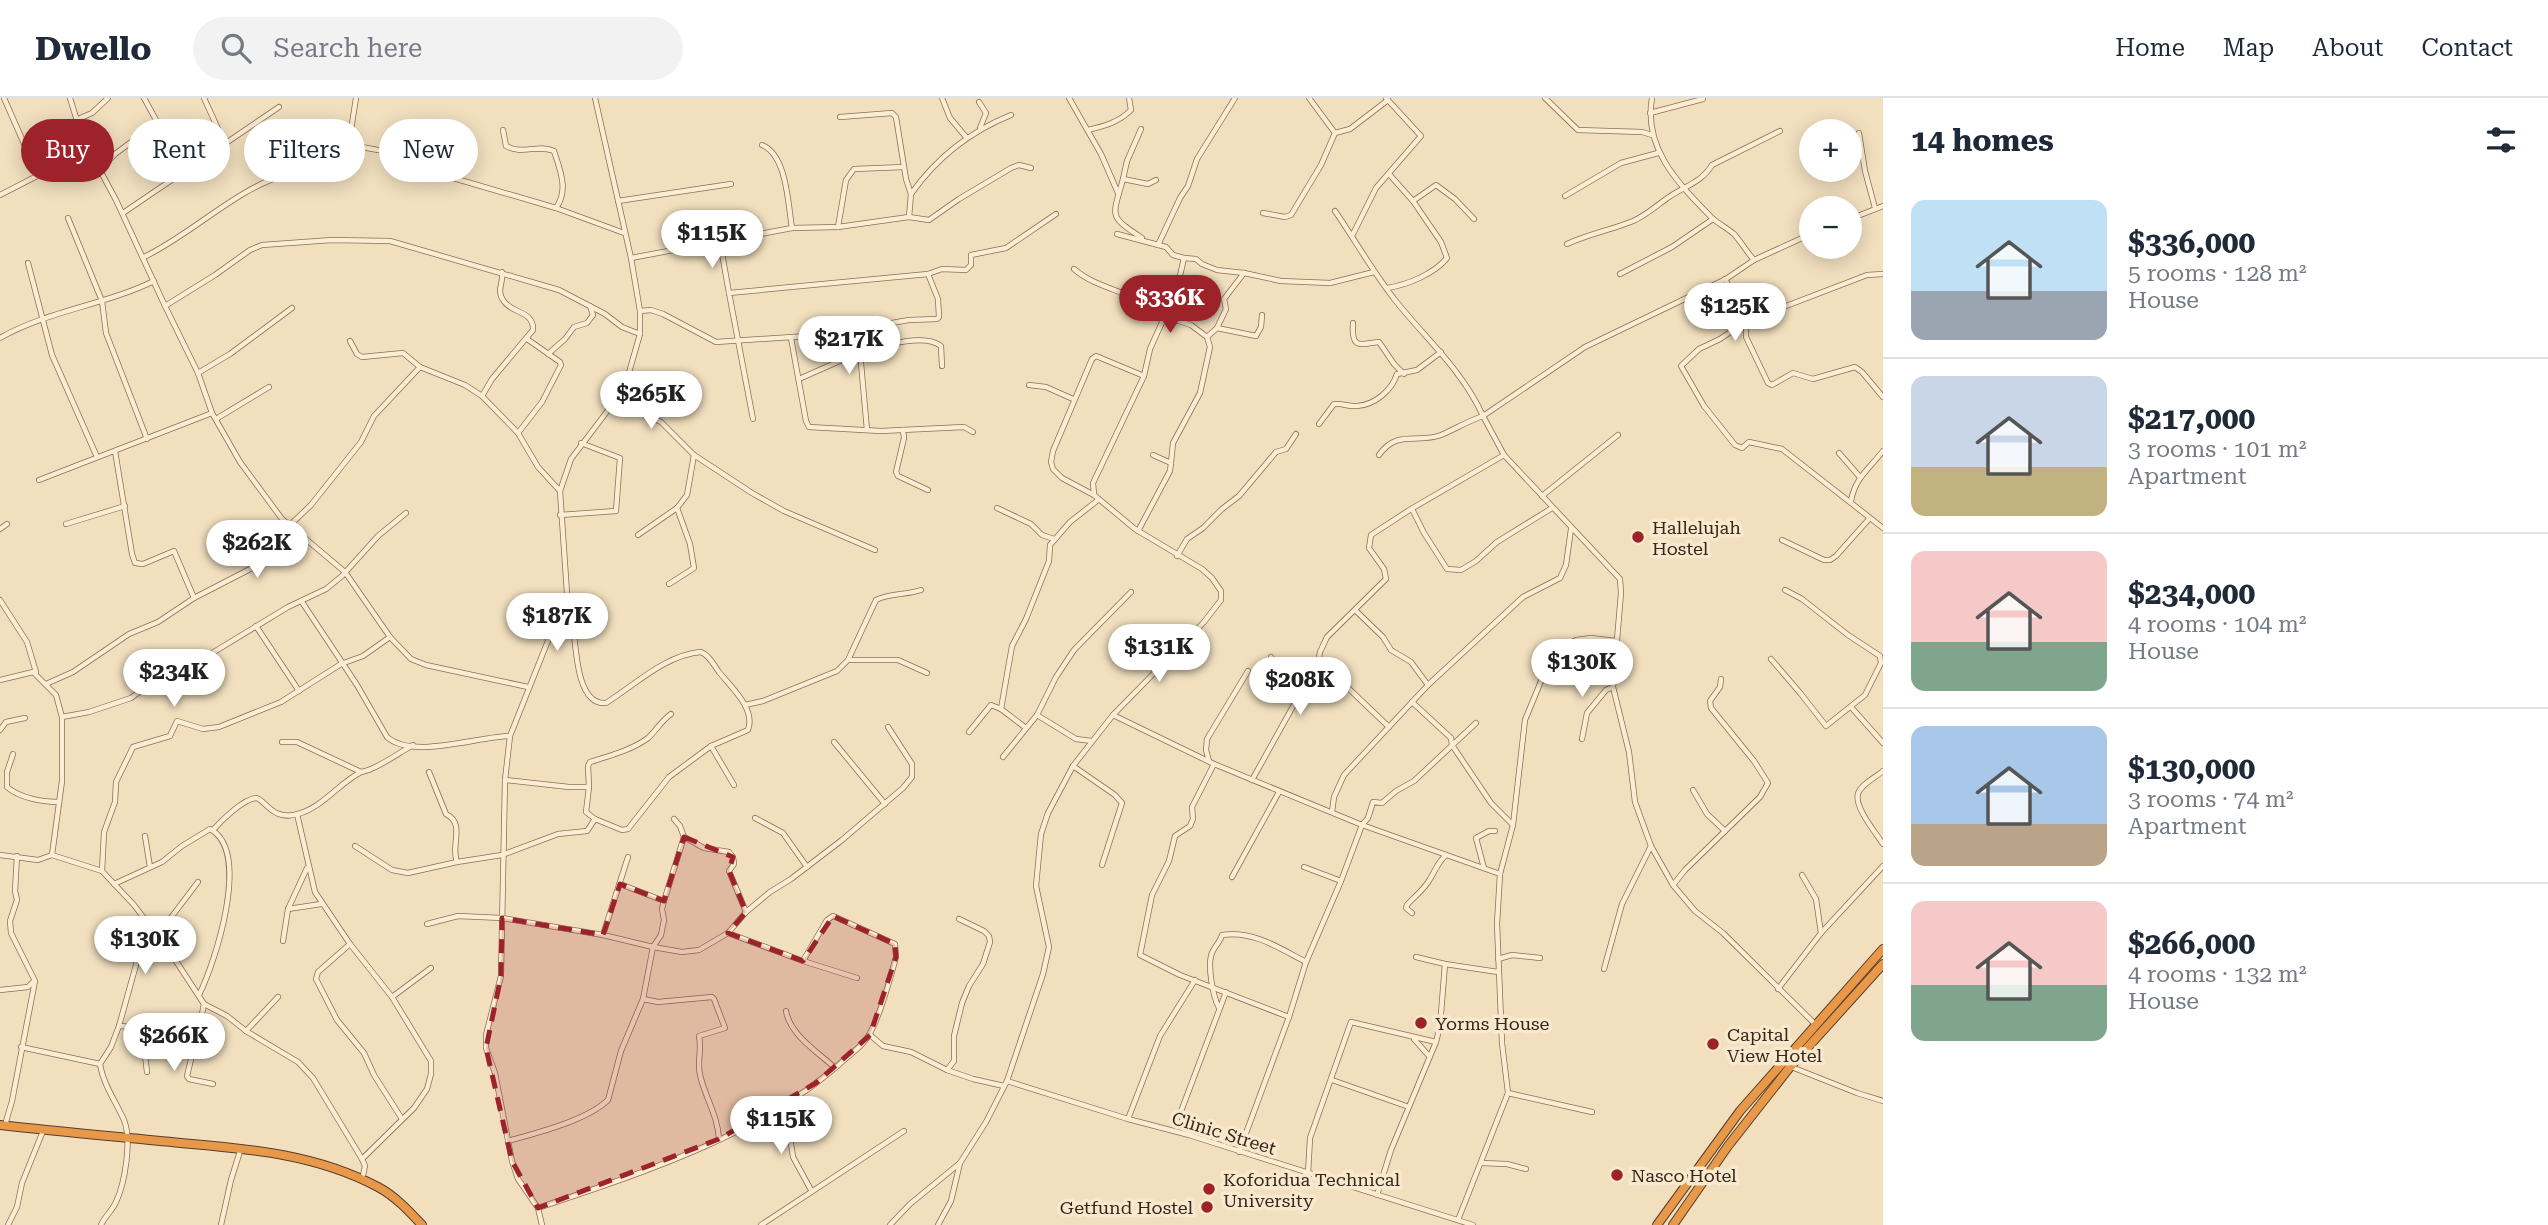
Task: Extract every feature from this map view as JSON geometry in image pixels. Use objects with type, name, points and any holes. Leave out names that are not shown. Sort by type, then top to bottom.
[{"type":"highway","points":[[1796,1054],[1815,1024],[1883,949]]},
{"type":"highway","points":[[1657,1225],[1741,1111],[1883,964]]},
{"type":"highway","points":[[1673,1225],[1786,1065]]},
{"type":"highway","points":[[2,1125],[255,1149],[328,1165],[387,1193],[422,1225]]},
{"type":"street","points":[[4,98],[21,137]]},
{"type":"street","points":[[69,98],[76,119]]},
{"type":"street","points":[[78,119],[92,113],[108,98]]},
{"type":"street","points":[[145,98],[156,119]]},
{"type":"street","points":[[204,98],[214,119]]},
{"type":"street","points":[[353,119],[356,98]]},
{"type":"street","points":[[542,1225],[538,1208],[519,1179],[508,1141],[495,1073],[486,1048],[486,1035],[501,975],[502,855],[510,736],[564,604],[568,588],[560,491],[568,466],[581,443],[615,401],[628,376],[640,334],[640,311],[631,258],[595,98]]},
{"type":"street","points":[[942,98],[950,118],[966,138]]},
{"type":"street","points":[[1069,98],[1088,130],[1119,196]]},
{"type":"street","points":[[1088,130],[1117,121],[1125,115],[1131,110],[1129,98]]},
{"type":"street","points":[[1158,245],[1188,186],[1197,159],[1235,98]]},
{"type":"street","points":[[1309,98],[1335,134]]},
{"type":"street","points":[[1545,98],[1578,130],[1642,132],[1652,135]]},
{"type":"street","points":[[1652,98],[1652,135],[1658,153],[1676,180],[1713,219],[1733,234],[1754,260]]},
{"type":"street","points":[[1263,213],[1285,217],[1291,215],[1321,165],[1335,134],[1350,129],[1387,99],[1421,136],[1376,188],[1352,236]]},
{"type":"street","points":[[1650,113],[1703,99]]},
{"type":"street","points":[[979,102],[986,113],[979,129]]},
{"type":"street","points":[[230,138],[279,107]]},
{"type":"street","points":[[840,117],[892,113],[898,123],[911,194],[909,217]]},
{"type":"street","points":[[911,194],[943,156],[979,129],[1011,115]]},
{"type":"street","points":[[1141,129],[1126,161],[1114,214],[1116,220],[1146,240]]},
{"type":"street","points":[[503,130],[506,146],[513,150],[548,148],[554,151],[564,190],[556,208]]},
{"type":"street","points":[[1567,244],[1634,220],[1657,208],[1670,196],[1685,189],[1707,172],[1712,164],[1780,131]]},
{"type":"street","points":[[114,156],[128,145]]},
{"type":"street","points":[[762,145],[770,148],[778,159],[792,228]]},
{"type":"street","points":[[365,147],[437,153],[443,174],[556,208],[625,233]]},
{"type":"street","points":[[1862,152],[1875,208]]},
{"type":"street","points":[[1565,195],[1621,163],[1658,153]]},
{"type":"street","points":[[838,228],[846,180],[854,169],[904,167]]},
{"type":"street","points":[[631,258],[792,228],[838,228],[909,217],[929,220],[958,199],[1011,168],[1031,168]]},
{"type":"street","points":[[1387,288],[1403,285],[1436,268],[1447,257],[1441,242],[1413,201],[1389,174]]},
{"type":"street","points":[[1123,179],[1148,184],[1156,180]]},
{"type":"street","points":[[0,195],[25,182]]},
{"type":"street","points":[[108,182],[198,373],[212,413],[240,462],[282,520],[345,572],[390,638],[411,659],[426,665],[528,687]]},
{"type":"street","points":[[123,213],[168,182]]},
{"type":"street","points":[[144,257],[267,182]]},
{"type":"street","points":[[618,201],[732,184]]},
{"type":"street","points":[[1413,201],[1436,186],[1455,199],[1474,219]]},
{"type":"street","points":[[1862,214],[1883,206]]},
{"type":"street","points":[[1335,211],[1394,300],[1441,352],[1473,394],[1504,455],[1620,579],[1613,687],[1629,752],[1635,802],[1651,846],[1673,885],[1696,911],[1723,933],[1815,1024]]},
{"type":"street","points":[[729,293],[928,274],[943,269],[966,270],[971,265],[971,255],[1006,248],[1056,214]]},
{"type":"street","points":[[68,218],[102,301],[106,333],[147,439]]},
{"type":"street","points":[[1620,274],[1672,247],[1713,219]]},
{"type":"street","points":[[1117,234],[1167,247],[1173,255],[1196,258],[1202,264],[1217,270],[1244,273],[1268,280],[1315,284],[1347,280],[1374,272]]},
{"type":"street","points":[[1379,455],[1385,445],[1393,441],[1439,435],[1483,416],[1585,347],[1799,239]]},
{"type":"street","points":[[165,306],[250,250],[262,245],[390,241],[559,290],[589,305],[622,327],[640,334]]},
{"type":"street","points":[[720,242],[753,419]]},
{"type":"street","points":[[1096,497],[1093,483],[1144,376],[1150,349],[1177,289],[1184,258]]},
{"type":"street","points":[[28,263],[52,355],[97,457]]},
{"type":"street","points":[[1074,269],[1094,284],[1136,300],[1160,314],[1164,320]]},
{"type":"street","points":[[482,396],[492,379],[534,330],[533,322],[526,314],[503,300],[499,289],[503,279],[502,272]]},
{"type":"street","points":[[1207,337],[1217,328],[1226,309],[1224,299],[1244,273]]},
{"type":"street","points":[[640,311],[651,310],[663,314],[716,342],[841,333],[909,320],[937,319],[938,299],[928,274]]},
{"type":"street","points":[[1883,274],[1867,275],[1746,321],[1720,339],[1699,349],[1681,366],[1691,386],[1735,445],[1742,448],[1749,442],[1782,449],[1883,528]]},
{"type":"street","points":[[1725,279],[1746,321],[1746,337],[1768,383],[1772,385],[1793,373],[1813,379],[1855,367],[1883,397]]},
{"type":"street","points":[[0,338],[43,319],[154,281]]},
{"type":"street","points":[[1394,300],[1403,285]]},
{"type":"street","points":[[548,354],[574,327],[590,319],[593,315],[589,305]]},
{"type":"street","points":[[198,373],[230,354],[292,308]]},
{"type":"street","points":[[1217,328],[1256,336],[1261,327],[1262,315]]},
{"type":"street","points":[[1138,531],[1166,480],[1173,443],[1200,393],[1210,347],[1207,337],[1191,325],[1164,320]]},
{"type":"street","points":[[1353,323],[1355,341],[1360,346],[1379,342],[1394,365],[1404,374]]},
{"type":"street","points":[[791,338],[809,427],[903,430],[964,426],[973,432]]},
{"type":"street","points":[[518,433],[542,402],[559,371],[560,362],[527,339]]},
{"type":"street","points":[[350,341],[357,354],[362,357],[403,353],[420,368],[465,385],[482,396],[518,433],[538,467],[560,491]]},
{"type":"street","points":[[799,379],[860,352],[897,342],[935,341],[941,346],[942,366]]},
{"type":"street","points":[[860,352],[867,430]]},
{"type":"street","points":[[1319,424],[1334,404],[1356,407],[1367,403],[1393,386],[1397,374],[1418,370],[1441,352]]},
{"type":"street","points":[[890,1225],[910,1204],[960,1163],[986,1122],[1005,1084],[1043,974],[1049,947],[1036,886],[1041,834],[1048,813],[1073,766],[1112,715],[1204,622],[1221,600],[1221,591],[1202,569],[1138,531],[1096,497],[1062,478],[1053,469],[1053,451],[1092,359],[1096,356],[1144,376]]},
{"type":"street","points":[[289,526],[311,505],[361,442],[374,416],[420,368]]},
{"type":"street","points":[[1029,385],[1046,387],[1073,399]]},
{"type":"street","points":[[216,419],[269,387]]},
{"type":"street","points":[[615,401],[661,422],[694,455],[723,475],[785,510],[875,550]]},
{"type":"street","points":[[39,480],[212,413]]},
{"type":"street","points":[[903,430],[904,439],[896,472],[928,490]]},
{"type":"street","points":[[1177,556],[1187,539],[1239,496],[1276,452],[1286,449],[1296,434]]},
{"type":"street","points":[[1542,496],[1618,435]]},
{"type":"street","points":[[560,515],[616,511],[620,458],[581,443]]},
{"type":"street","points":[[115,451],[135,563],[143,564],[174,551],[194,598]]},
{"type":"street","points":[[1851,502],[1853,487],[1860,476],[1883,452]]},
{"type":"street","points":[[1839,453],[1860,476]]},
{"type":"street","points":[[638,535],[677,508],[687,495],[694,455]]},
{"type":"street","points":[[1153,455],[1171,463]]},
{"type":"street","points":[[1389,727],[1332,673],[1320,657],[1327,637],[1386,579],[1384,569],[1369,548],[1371,535],[1504,455]]},
{"type":"street","points":[[1001,709],[1012,646],[1049,561],[1050,545],[1069,522],[1096,497]]},
{"type":"street","points":[[66,524],[125,506]]},
{"type":"street","points":[[669,584],[694,568],[690,544],[677,508]]},
{"type":"street","points":[[997,508],[1031,524],[1042,535],[1054,540]]},
{"type":"street","points":[[1411,509],[1447,569],[1456,571],[1476,561],[1497,542],[1552,508]]},
{"type":"street","points":[[62,717],[89,712],[131,698],[147,686],[204,658],[256,626],[326,589],[378,536],[406,513]]},
{"type":"street","points":[[1782,540],[1829,560],[1836,556],[1869,519]]},
{"type":"street","points":[[0,529],[8,524]]},
{"type":"street","points":[[1332,812],[1334,797],[1344,775],[1428,685],[1523,597],[1560,578],[1566,565],[1571,528]]},
{"type":"street","points":[[46,684],[280,551],[297,532]]},
{"type":"street","points":[[745,705],[763,701],[837,671],[848,660],[876,600],[884,596],[903,596],[921,590]]},
{"type":"street","points":[[1771,659],[1826,726],[1865,695],[1881,663],[1881,656],[1832,625],[1801,599],[1785,590]]},
{"type":"street","points":[[1003,757],[1037,715],[1056,677],[1074,650],[1131,592]]},
{"type":"street","points":[[0,600],[27,642],[36,673],[56,695],[62,717],[62,781],[52,855]]},
{"type":"street","points":[[302,602],[387,737],[393,742],[444,746],[510,736]]},
{"type":"street","points":[[564,604],[570,607],[582,684],[592,702],[606,703],[649,672],[679,658],[701,652],[709,658],[745,705],[750,725],[748,730],[711,746],[669,777],[628,829],[622,830],[586,813],[590,762],[641,743],[671,714]]},
{"type":"street","points":[[1355,610],[1383,637],[1391,649],[1411,662],[1428,685]]},
{"type":"street","points":[[256,626],[299,691]]},
{"type":"street","points":[[102,871],[104,832],[115,802],[116,782],[133,747],[170,736],[177,721],[203,729],[219,727],[281,702],[341,664],[363,656],[390,638]]},
{"type":"street","points":[[1458,1220],[1508,1093],[1498,972],[1497,924],[1500,874],[1513,825],[1525,720],[1554,657],[1576,640],[1591,638],[1616,641]]},
{"type":"street","points":[[1252,780],[1296,701],[1293,687],[1271,657]]},
{"type":"street","points":[[848,660],[898,660],[927,673]]},
{"type":"street","points":[[0,680],[28,671],[36,673]]},
{"type":"street","points":[[1248,671],[1208,739],[1206,750],[1212,763],[1192,807],[1190,826],[1175,836],[1170,861],[1152,895],[1140,956],[1289,1017]]},
{"type":"street","points":[[1673,885],[1760,797],[1768,783],[1754,761],[1711,708],[1710,701],[1720,687],[1721,679]]},
{"type":"street","points":[[1582,739],[1587,713],[1606,690],[1613,687]]},
{"type":"street","points":[[1412,702],[1451,738],[1452,745],[1491,803],[1513,825]]},
{"type":"street","points":[[970,732],[988,706],[993,705],[1026,728]]},
{"type":"street","points":[[1851,707],[1883,743]]},
{"type":"street","points":[[1037,715],[1076,739],[1092,741]]},
{"type":"street","points":[[1112,715],[1279,792],[1500,874]]},
{"type":"street","points":[[0,730],[6,722],[25,718]]},
{"type":"street","points":[[1238,1152],[1289,1017],[1306,962],[1373,802],[1382,803],[1414,781],[1476,723]]},
{"type":"street","points":[[427,924],[458,916],[502,918],[682,952],[699,950],[728,933],[746,912],[769,892],[807,867],[903,788],[914,770],[888,727]]},
{"type":"street","points":[[282,742],[297,742],[361,772]]},
{"type":"street","points":[[834,742],[885,804]]},
{"type":"street","points":[[114,884],[162,862],[182,846],[213,830],[235,810],[255,798],[260,799],[274,813],[297,814],[321,803],[361,772],[414,745]]},
{"type":"street","points":[[711,746],[734,785]]},
{"type":"street","points":[[13,754],[7,772],[7,787],[24,796],[59,802]]},
{"type":"street","points":[[1073,766],[1115,795],[1122,803],[1102,865]]},
{"type":"street","points":[[1883,771],[1858,794],[1863,813],[1883,844]]},
{"type":"street","points":[[429,772],[446,814],[456,822],[454,857],[457,862]]},
{"type":"street","points":[[505,780],[589,787]]},
{"type":"street","points":[[1693,790],[1707,814],[1725,831]]},
{"type":"street","points":[[1232,877],[1279,792]]},
{"type":"street","points":[[297,814],[315,892],[350,944],[392,997],[431,1061],[427,1089],[414,1108],[362,1159]]},
{"type":"street","points":[[755,818],[783,833],[807,867]]},
{"type":"street","points":[[355,846],[392,870],[408,873],[502,855],[558,834],[587,831],[595,819]]},
{"type":"street","points":[[508,1141],[565,1124],[602,1106],[608,1100],[621,1051],[643,999],[653,947],[661,935],[664,920],[662,909],[684,837],[674,819]]},
{"type":"street","points":[[199,996],[215,957],[231,876],[228,856],[213,830]]},
{"type":"street","points":[[1485,868],[1476,838],[1495,831]]},
{"type":"street","points":[[145,836],[150,867]]},
{"type":"street","points":[[684,837],[704,848],[729,852],[734,864],[729,871],[746,912]]},
{"type":"street","points":[[1604,969],[1622,904],[1651,846]]},
{"type":"street","points":[[0,855],[38,860],[52,855],[102,871],[134,905],[204,1004],[288,1055],[313,1078],[362,1159],[365,1166],[362,1181]]},
{"type":"street","points":[[1412,913],[1406,908],[1407,905],[1423,889],[1438,863],[1446,855]]},
{"type":"street","points":[[2,1125],[12,1101],[35,981],[10,933],[10,921],[17,900],[17,856]]},
{"type":"street","points":[[603,935],[628,857]]},
{"type":"street","points":[[1778,989],[1821,933],[1883,866]]},
{"type":"street","points":[[283,941],[288,909],[308,867]]},
{"type":"street","points":[[1304,867],[1341,881]]},
{"type":"street","points":[[1802,875],[1816,900],[1821,933]]},
{"type":"street","points":[[157,936],[198,882]]},
{"type":"street","points":[[620,884],[664,901]]},
{"type":"street","points":[[288,909],[322,904]]},
{"type":"street","points":[[538,1208],[613,1183],[719,1139],[779,1108],[835,1068],[870,1035],[896,957],[895,944],[833,916],[827,920],[803,961]]},
{"type":"street","points":[[101,1225],[115,1205],[121,1189],[127,1137],[125,1123],[104,1081],[100,1064],[119,1026],[136,965],[138,941],[144,919]]},
{"type":"street","points":[[947,1070],[954,1061],[954,1036],[962,1003],[983,964],[990,942],[984,931],[959,919]]},
{"type":"street","points":[[728,933],[858,978]]},
{"type":"street","points":[[1219,1008],[1213,995],[1210,957],[1222,935],[1237,933],[1252,936],[1306,962]]},
{"type":"street","points":[[350,944],[318,972],[316,979],[337,1020],[364,1053],[374,1075],[402,1119]]},
{"type":"street","points":[[1498,959],[1512,956],[1540,958]]},
{"type":"street","points":[[1416,957],[1498,972]]},
{"type":"street","points":[[1377,1195],[1391,1150],[1436,1042],[1445,964]]},
{"type":"street","points":[[392,997],[431,968]]},
{"type":"street","points":[[1128,1119],[1160,1036],[1195,980]]},
{"type":"street","points":[[0,990],[28,987],[35,981]]},
{"type":"street","points":[[1189,1135],[1180,1114],[1226,992]]},
{"type":"street","points":[[246,1031],[278,997]]},
{"type":"street","points":[[643,999],[658,1002],[712,997],[725,1028],[699,1036],[698,1065],[703,1087],[716,1118],[719,1139]]},
{"type":"street","points":[[204,1004],[187,1076],[189,1079],[213,1084]]},
{"type":"street","points":[[786,1011],[788,1023],[795,1032],[835,1068]]},
{"type":"street","points":[[1308,1174],[1310,1138],[1351,1022],[1436,1042]]},
{"type":"street","points":[[119,1026],[134,1027],[142,1031],[198,1029]]},
{"type":"street","points":[[142,1031],[147,1072]]},
{"type":"street","name":"Clinic Street","points":[[870,1035],[883,1046],[911,1052],[947,1070],[973,1079],[1005,1084],[1189,1135],[1473,1225]]},
{"type":"street","points":[[1414,1038],[1429,1056]]},
{"type":"street","points":[[21,1048],[100,1064]]},
{"type":"street","points":[[1786,1065],[1883,1101]]},
{"type":"street","points":[[1332,1080],[1409,1107]]},
{"type":"street","points":[[1508,1093],[1592,1112]]},
{"type":"street","points":[[779,1108],[791,1138],[793,1157],[811,1191]]},
{"type":"street","points":[[791,1138],[821,1124]]},
{"type":"street","points":[[8,1225],[17,1207],[22,1183],[43,1129]]},
{"type":"street","points":[[761,1225],[904,1131]]},
{"type":"street","points":[[221,1225],[241,1148]]},
{"type":"street","points":[[938,1225],[951,1201],[960,1163]]},
{"type":"street","points":[[1480,1163],[1507,1164],[1526,1169]]},
{"type":"highlighted area","points":[[684,837],[733,857],[729,871],[746,912],[728,933],[803,961],[833,916],[895,944],[896,957],[870,1035],[816,1083],[719,1139],[538,1208],[512,1161],[486,1048],[501,976],[502,918],[603,935],[620,884],[664,901]]},
{"type":"place","name":"Hallelujah Hostel","points":[[1638,537]]},
{"type":"place","name":"Yorms House","points":[[1421,1023]]},
{"type":"place","name":"Capital View Hotel","points":[[1713,1044]]},
{"type":"place","name":"Nasco Hotel","points":[[1617,1175]]},
{"type":"place","name":"Koforidua Technical University","points":[[1209,1189]]},
{"type":"place","name":"Getfund Hostel","points":[[1207,1207]]}]
